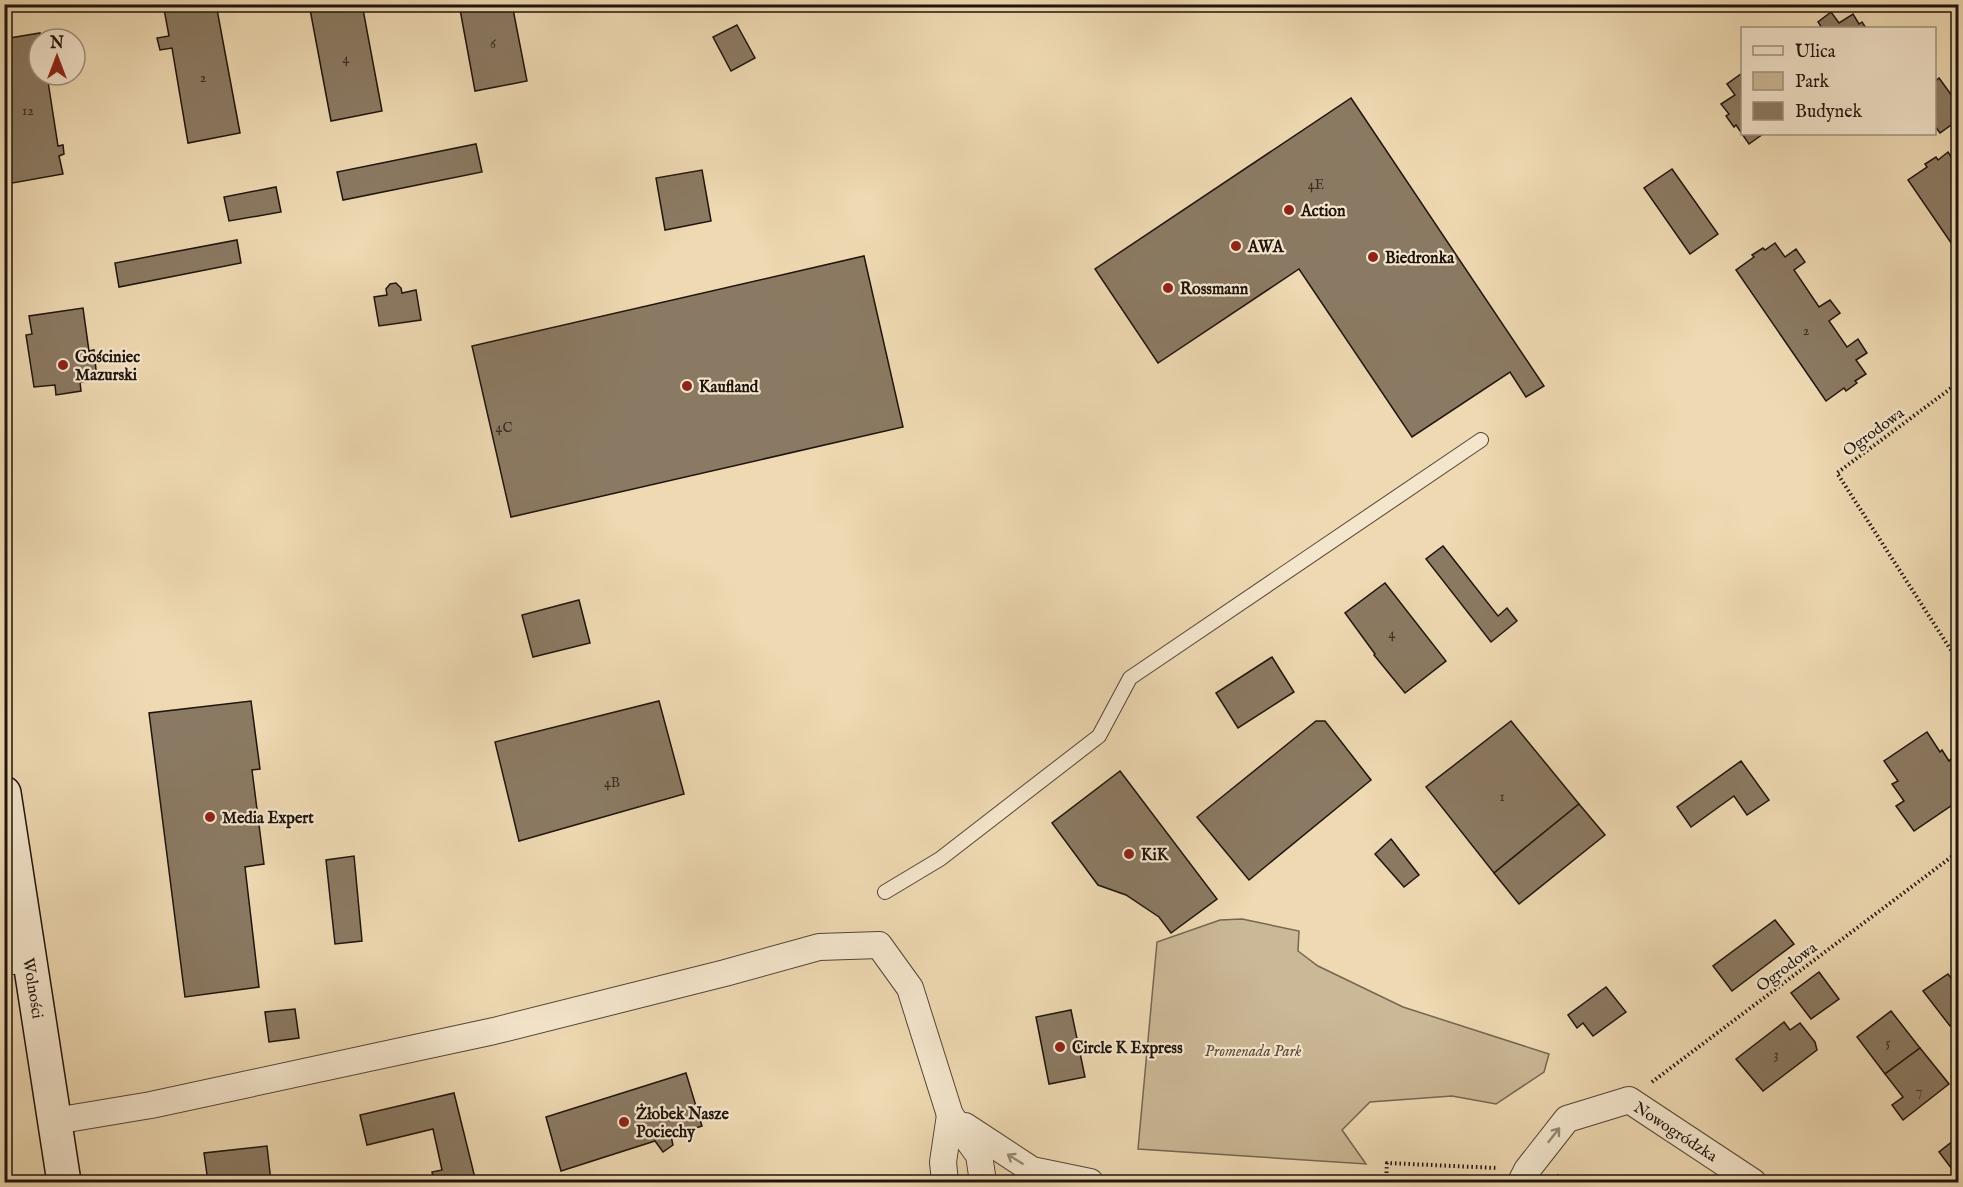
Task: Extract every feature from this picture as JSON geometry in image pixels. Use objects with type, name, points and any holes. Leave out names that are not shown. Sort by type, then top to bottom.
[{"type":"street","name":"Wolności","points":[[4,793],[17,960],[55,1121],[64,1182]]},
{"type":"street","points":[[55,1121],[151,1105],[494,1031],[725,973],[819,946],[879,945],[910,988],[950,1115],[979,1155],[982,1182]]},
{"type":"street","name":"Nowogródzka","points":[[1524,1176],[1567,1119],[1629,1100],[1753,1182]]},
{"type":"street","points":[[945,1182],[943,1162],[950,1115]]},
{"type":"street","points":[[950,1115],[1032,1170],[1090,1182]]},
{"type":"lane","points":[[885,892],[940,859],[1099,736],[1130,678],[1481,440]]},
{"type":"path","name":"Ogrodowa","points":[[1959,383],[1837,473],[1959,661]]},
{"type":"path","name":"Ogrodowa","points":[[1629,1100],[1959,852]]},
{"type":"path","points":[[1386,1182],[1386,1163],[1592,1182]]},
{"type":"green space","name":"Promenada Park","points":[[1242,919],[1299,931],[1298,951],[1318,966],[1403,1007],[1549,1054],[1544,1072],[1496,1104],[1452,1096],[1370,1102],[1342,1130],[1366,1164],[1138,1149],[1157,942],[1220,920]]},
{"type":"building","points":[[188,4],[216,4],[240,133],[188,143],[172,48],[160,50],[157,38],[169,36],[164,9]]},
{"type":"building","points":[[309,4],[362,4],[382,111],[331,121]]},
{"type":"building","points":[[459,4],[512,4],[527,81],[475,91]]},
{"type":"building","points":[[1831,12],[1839,23],[1853,14],[1859,24],[1862,22],[1865,27],[1821,27],[1818,22]]},
{"type":"building","points":[[737,25],[755,58],[731,71],[713,37]]},
{"type":"building","points":[[27,35],[27,87],[49,87],[58,146],[63,145],[64,154],[59,156],[63,174],[7,184],[4,166],[4,39]]},
{"type":"building","points":[[1741,74],[1741,132],[1726,116],[1729,114],[1721,104],[1735,95],[1727,84]]},
{"type":"building","points":[[1939,78],[1958,104],[1958,120],[1940,133],[1936,128],[1936,80]]},
{"type":"building","points":[[1351,98],[1544,386],[1526,397],[1510,372],[1412,437],[1299,269],[1158,363],[1095,269]]},
{"type":"building","points":[[1743,135],[1762,135],[1749,144]]},
{"type":"building","points":[[476,144],[482,172],[343,200],[337,172]]},
{"type":"building","points":[[1948,152],[1958,165],[1958,253],[1908,180],[1927,167],[1925,164],[1936,157],[1938,160]]},
{"type":"building","points":[[1672,169],[1718,234],[1690,254],[1644,188]]},
{"type":"building","points":[[702,170],[711,221],[665,230],[656,178]]},
{"type":"building","points":[[276,187],[281,212],[229,221],[224,197]]},
{"type":"building","points":[[237,240],[241,263],[119,287],[115,263]]},
{"type":"building","points":[[1775,243],[1785,257],[1796,249],[1805,262],[1794,270],[1819,307],[1830,300],[1840,313],[1829,321],[1847,347],[1858,339],[1867,353],[1856,360],[1866,374],[1846,391],[1844,388],[1826,401],[1736,270],[1754,257],[1752,255]]},
{"type":"building","name":"Kaufland","points":[[864,256],[903,427],[511,517],[472,346]]},
{"type":"building","points":[[396,283],[402,293],[416,290],[421,320],[379,326],[374,297],[387,295],[386,289],[390,284]]},
{"type":"building","name":"Gościniec Mazurski","points":[[83,308],[89,351],[94,350],[97,380],[80,382],[81,391],[56,395],[55,385],[34,387],[26,335],[32,334],[29,316]]},
{"type":"building","points":[[1443,546],[1498,616],[1507,608],[1517,621],[1491,642],[1426,559]]},
{"type":"building","points":[[1385,583],[1446,661],[1405,693],[1374,655],[1345,613]]},
{"type":"building","points":[[579,600],[590,643],[533,657],[522,615]]},
{"type":"building","points":[[1272,657],[1294,692],[1238,728],[1216,693]]},
{"type":"building","name":"Media Expert","points":[[251,701],[260,769],[252,770],[264,864],[245,867],[259,987],[185,997],[149,713]]},
{"type":"building","points":[[659,701],[684,794],[519,841],[495,742]]},
{"type":"building","points":[[1316,721],[1325,721],[1371,780],[1249,880],[1197,817]]},
{"type":"building","points":[[1511,721],[1579,804],[1494,873],[1426,787]]},
{"type":"building","points":[[1927,732],[1949,761],[1952,758],[1957,765],[1958,763],[1958,801],[1914,831],[1896,806],[1904,801],[1892,784],[1898,781],[1884,761]]},
{"type":"building","points":[[1741,761],[1769,800],[1747,815],[1734,796],[1691,827],[1677,807]]},
{"type":"building","name":"KiK","points":[[1120,771],[1217,899],[1171,933],[1159,917],[1126,895],[1098,885],[1052,823]]},
{"type":"building","points":[[1579,804],[1605,835],[1519,904],[1494,873]]},
{"type":"building","points":[[1391,839],[1419,875],[1404,887],[1375,854]]},
{"type":"building","points":[[354,856],[362,941],[335,944],[326,860]]},
{"type":"building","points":[[1775,920],[1794,944],[1732,991],[1713,966]]},
{"type":"building","points":[[1819,972],[1839,999],[1811,1019],[1791,993]]},
{"type":"building","points":[[1948,974],[1958,987],[1952,993],[1958,1001],[1958,1019],[1950,1026],[1923,991]]},
{"type":"building","points":[[1606,987],[1626,1012],[1593,1036],[1583,1023],[1577,1028],[1568,1015]]},
{"type":"building","points":[[295,1009],[299,1038],[269,1042],[265,1012]]},
{"type":"building","name":"Circle K Express","points":[[1071,1010],[1085,1077],[1049,1084],[1036,1017]]},
{"type":"building","points":[[1891,1011],[1920,1048],[1885,1074],[1857,1037]]},
{"type":"building","points":[[1784,1022],[1790,1030],[1800,1023],[1815,1042],[1817,1050],[1763,1091],[1736,1059]]},
{"type":"building","points":[[1920,1048],[1949,1084],[1903,1120],[1892,1105],[1903,1097],[1885,1074]]},
{"type":"building","points":[[686,1073],[702,1126],[671,1136],[673,1145],[663,1152],[655,1141],[561,1171],[546,1117]]},
{"type":"building","points":[[454,1093],[476,1182],[434,1182],[432,1172],[442,1170],[433,1129],[367,1145],[360,1115]]},
{"type":"building","points":[[1958,1137],[1958,1177],[1939,1152]]},
{"type":"building","points":[[267,1146],[271,1182],[208,1182],[204,1153]]},
{"type":"place","name":"Action","points":[[1289,210]]},
{"type":"place","name":"AWA","points":[[1236,246]]},
{"type":"place","name":"Biedronka","points":[[1373,257]]},
{"type":"place","name":"Rossmann","points":[[1168,288]]},
{"type":"place","name":"Gościniec Mazurski","points":[[63,365]]},
{"type":"place","name":"Kaufland","points":[[687,386]]},
{"type":"place","name":"Media Expert","points":[[210,817]]},
{"type":"place","name":"KiK","points":[[1129,854]]},
{"type":"place","name":"Circle K Express","points":[[1060,1047]]},
{"type":"place","name":"Żłobek Nasze Pociechy","points":[[624,1122]]}]
